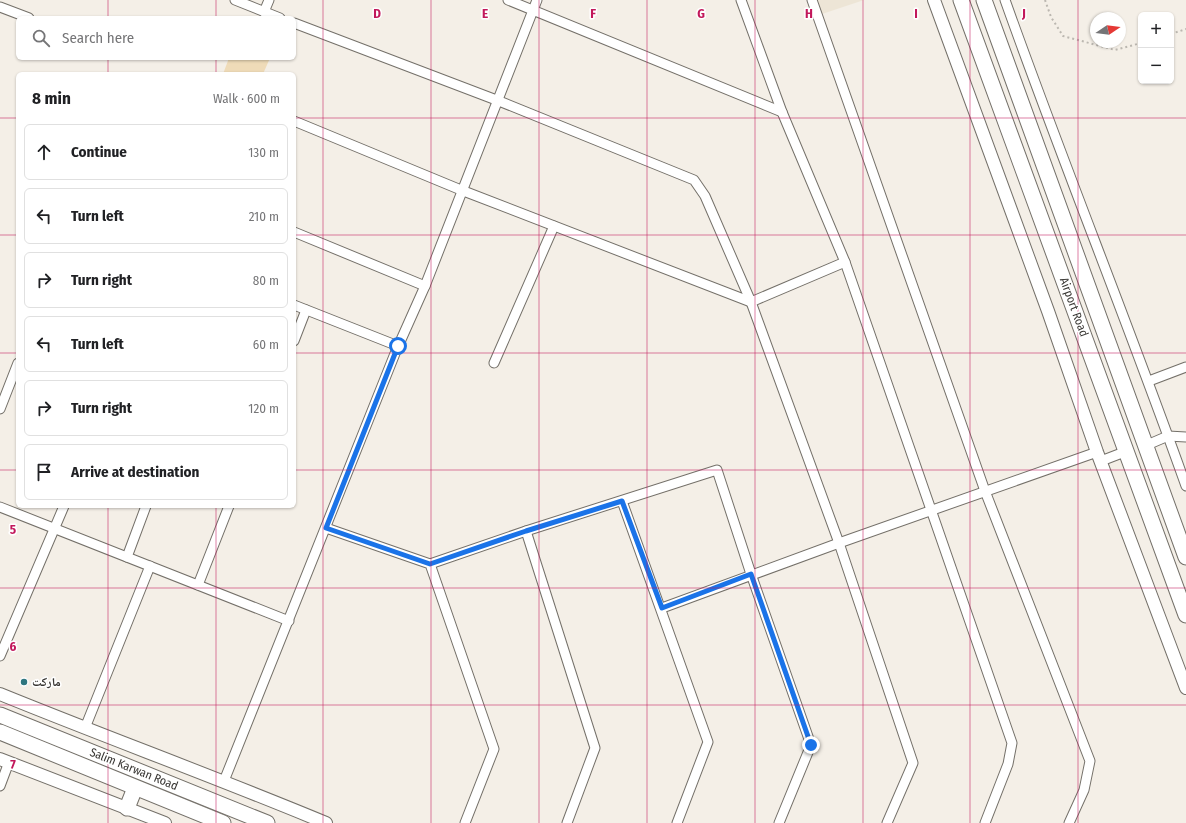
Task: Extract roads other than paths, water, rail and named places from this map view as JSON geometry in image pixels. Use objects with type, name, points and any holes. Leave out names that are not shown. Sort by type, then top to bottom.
[{"type":"main road","name":"Airport Road","points":[[961,0],[1186,615]]},
{"type":"main road","name":"Airport Road","points":[[984,0],[1147,445],[1186,557]]},
{"type":"main road","name":"Salim Karwan Road","points":[[0,715],[259,822]]},
{"type":"main road","name":"Salim Karwan Road","points":[[0,732],[223,823]]},
{"type":"main road","points":[[127,808],[136,788]]},
{"type":"street","points":[[235,0],[275,16]]},
{"type":"street","points":[[264,12],[269,0]]},
{"type":"street","points":[[508,0],[782,112]]},
{"type":"street","points":[[224,781],[398,346],[426,286],[461,190],[499,101],[537,0]]},
{"type":"street","points":[[741,0],[782,112],[845,262],[1012,743],[1008,764],[985,823]]},
{"type":"street","points":[[812,0],[986,491],[1090,761],[1084,790],[1069,823]]},
{"type":"street","points":[[934,0],[1048,311],[1099,457],[1186,688]]},
{"type":"street","points":[[1005,0],[1038,92],[1149,381],[1186,486]]},
{"type":"street","points":[[0,7],[24,16]]},
{"type":"street","points":[[296,24],[499,101],[694,180],[705,196],[751,302],[839,543],[913,763],[887,823]]},
{"type":"street","points":[[296,122],[461,190],[751,302],[845,262]]},
{"type":"street","points":[[494,363],[554,226]]},
{"type":"street","points":[[296,233],[426,286]]},
{"type":"street","points":[[296,306],[398,346]]},
{"type":"street","points":[[296,336],[306,310]]},
{"type":"street","points":[[0,409],[16,368]]},
{"type":"street","points":[[1149,381],[1186,368]]},
{"type":"street","points":[[1147,445],[1168,436],[1186,437]]},
{"type":"street","points":[[662,608],[751,574],[986,491],[1099,457],[1127,451]]},
{"type":"street","points":[[326,528],[430,564],[526,531],[717,470],[751,574],[811,745],[779,823]]},
{"type":"street","points":[[622,501],[662,608],[708,742],[677,823]]},
{"type":"street","points":[[0,507],[289,621]]},
{"type":"street","points":[[0,656],[63,508]]},
{"type":"street","points":[[127,557],[145,508]]},
{"type":"street","points":[[198,585],[228,508]]},
{"type":"street","points":[[526,531],[595,748],[567,823]]},
{"type":"street","points":[[430,564],[494,749],[465,823]]},
{"type":"street","points":[[85,728],[150,566]]},
{"type":"street","points":[[0,694],[224,781],[326,823]]},
{"type":"street","points":[[0,786],[5,760],[165,823]]},
{"type":"place","name":"مارکت","points":[[24,682]]}]
